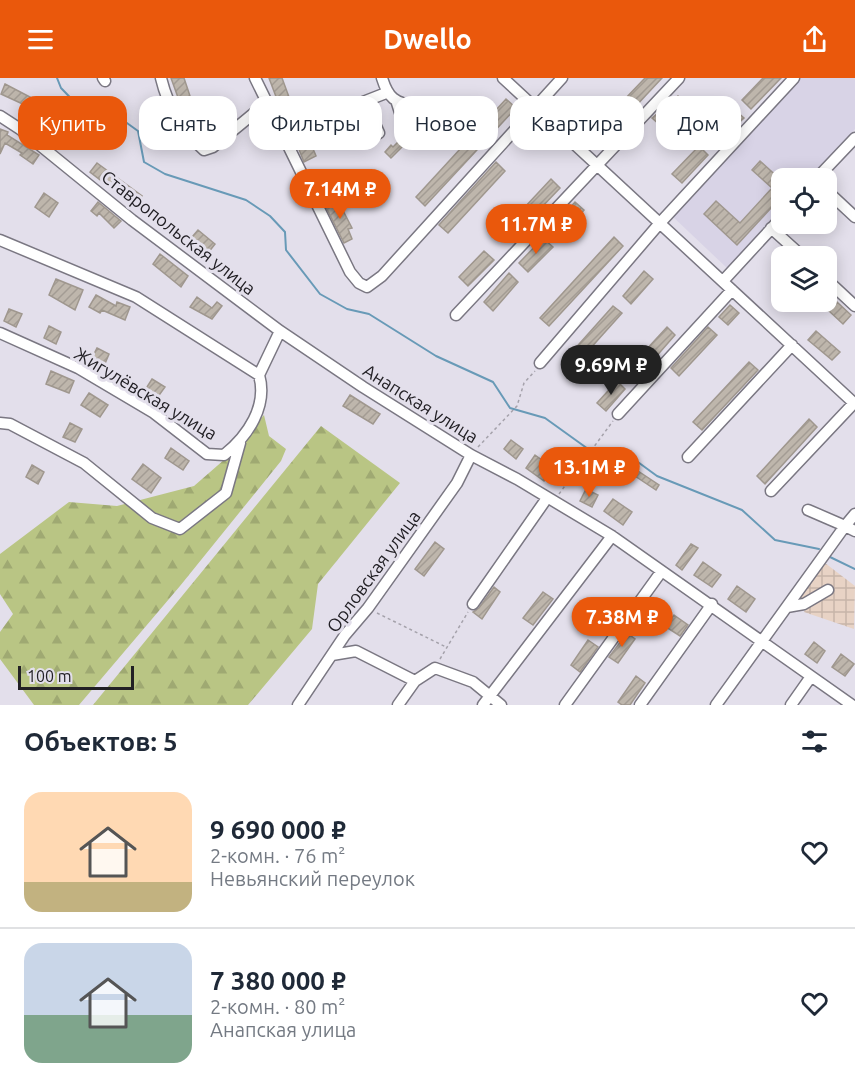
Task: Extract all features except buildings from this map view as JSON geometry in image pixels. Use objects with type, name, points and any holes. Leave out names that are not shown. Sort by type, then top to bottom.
[{"type":"street","points":[[161,78],[166,100],[179,122],[204,150],[213,147],[249,118]]},
{"type":"street","points":[[255,78],[263,96]]},
{"type":"street","points":[[382,78],[386,93],[394,100]]},
{"type":"street","points":[[503,78],[523,96]]},
{"type":"street","points":[[545,96],[562,78]]},
{"type":"street","points":[[456,315],[679,78]]},
{"type":"street","points":[[540,363],[659,224],[794,78]]},
{"type":"street","points":[[379,96],[386,93]]},
{"type":"street","name":"Ставропольская улица","points":[[0,117],[21,129],[132,220],[280,331]]},
{"type":"street","points":[[292,150],[350,272],[359,283],[367,286],[382,276],[510,135]]},
{"type":"street","points":[[826,168],[855,138]]},
{"type":"street","points":[[583,150],[659,224],[855,404],[771,491]]},
{"type":"street","points":[[837,200],[855,217]]},
{"type":"street","points":[[723,281],[771,228]]},
{"type":"street","points":[[778,234],[791,246]]},
{"type":"street","points":[[0,240],[136,297],[259,375]]},
{"type":"street","points":[[837,289],[855,306]]},
{"type":"street","points":[[618,414],[732,290]]},
{"type":"street","points":[[0,423],[10,424],[84,463],[152,518],[180,529],[226,493],[240,442],[253,423],[263,389],[259,375],[280,331]]},
{"type":"street","name":"Анапская улица","points":[[280,331],[471,455],[612,536],[763,640],[810,678],[852,705]]},
{"type":"street","name":"Жигулёвская улица","points":[[0,333],[78,368],[154,413],[207,453],[224,455],[240,442]]},
{"type":"street","points":[[688,458],[792,345]]},
{"type":"street","name":"Орловская улица","points":[[298,705],[345,635],[368,608],[457,483],[471,455]]},
{"type":"street","points":[[473,604],[550,500]]},
{"type":"street","points":[[808,510],[850,528]]},
{"type":"street","points":[[716,705],[787,607],[850,528],[855,514]]},
{"type":"street","points":[[486,701],[612,536]]},
{"type":"street","points":[[565,705],[662,572]]},
{"type":"street","points":[[787,607],[804,604],[828,590]]},
{"type":"street","points":[[640,705],[712,604]]},
{"type":"street","points":[[345,635],[356,651],[414,681]]},
{"type":"street","points":[[332,655],[356,651]]},
{"type":"street","points":[[398,705],[414,681],[435,668],[473,682],[486,701],[501,705]]},
{"type":"street","points":[[791,705],[810,678]]},
{"type":"path","points":[[471,455],[517,406],[524,384],[540,363]]},
{"type":"path","points":[[550,500],[618,414]]},
{"type":"path","points":[[435,668],[473,604]]},
{"type":"path","points":[[368,608],[446,647]]},
{"type":"shaded area","points":[[797,78],[855,78],[855,129],[819,168],[771,168],[771,220],[727,268],[671,215],[731,150],[741,150],[741,139]]},
{"type":"shaded area","points":[[825,563],[855,586],[854,629],[804,612],[806,607],[800,597]]},
{"type":"green space","points":[[264,415],[269,436],[286,449],[281,461],[180,586],[79,705],[34,705],[0,659],[0,632],[13,614],[0,594],[0,554],[69,502],[117,506],[194,486],[225,459]]},
{"type":"green space","points":[[321,426],[400,483],[318,584],[312,629],[248,705],[93,705]]},
{"type":"waterway","points":[[57,78],[61,88],[89,117],[120,118],[138,131],[144,162],[165,174],[246,200],[270,216],[285,232],[286,250],[320,294],[347,309],[369,314],[436,356],[493,382],[510,408],[545,418],[602,459],[631,457],[657,476],[742,510],[775,540],[819,549]]},
{"type":"waterway","points":[[830,557],[855,569]]}]
